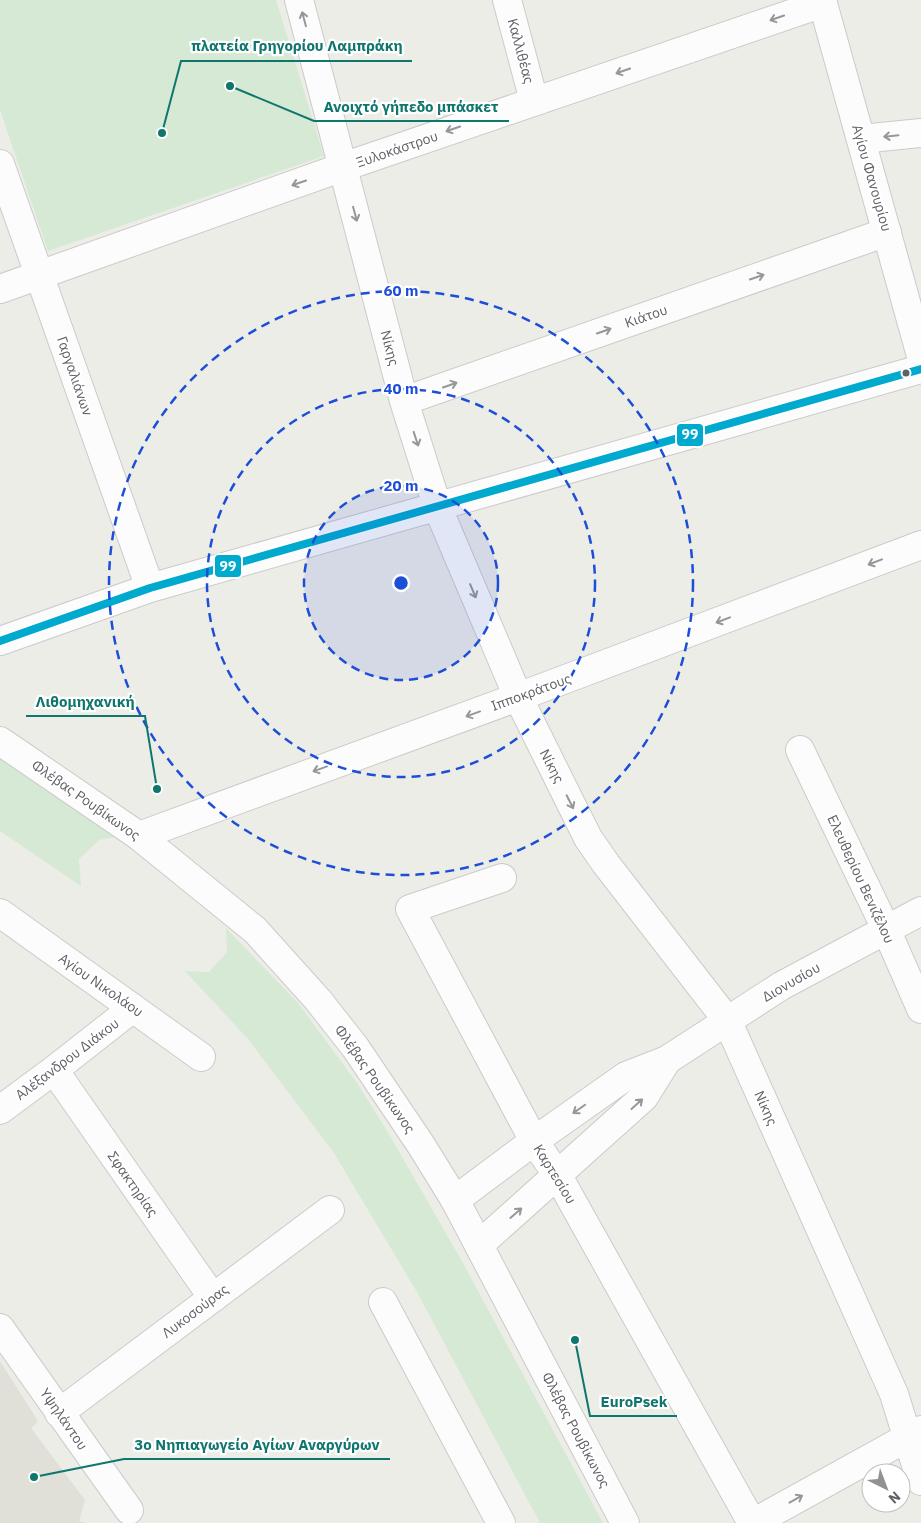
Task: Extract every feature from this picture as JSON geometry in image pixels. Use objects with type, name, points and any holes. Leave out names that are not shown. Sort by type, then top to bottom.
[{"type":"street","name":"Νίκης","points":[[299,0],[404,401],[438,506],[518,697],[588,838],[727,1020],[894,1394],[914,1434],[921,1481]]},
{"type":"street","name":"Καλλιθέας","points":[[507,0],[534,101]]},
{"type":"street","name":"Ξυλοκάστρου","points":[[0,289],[343,167],[823,1]]},
{"type":"street","name":"Αγίου Φανουρίου","points":[[823,1],[920,346]]},
{"type":"street","points":[[861,139],[921,133]]},
{"type":"street","name":"Γαργαλιάνων","points":[[0,164],[150,588]]},
{"type":"street","name":"Κιάτου","points":[[404,401],[887,232]]},
{"type":"street","points":[[0,641],[150,588],[921,369]]},
{"type":"street","name":"Ιπποκράτους","points":[[139,836],[518,697],[921,545]]},
{"type":"street","name":"Φλέβας Ρουβίκωνος","points":[[0,741],[139,836],[255,930],[318,1000],[355,1047],[421,1145],[455,1200],[625,1523]]},
{"type":"street","name":"Ελευθερίου Βενιζέλου","points":[[800,750],[886,929],[921,1009]]},
{"type":"street","name":"Καρτεσίου","points":[[502,878],[410,909],[534,1141],[558,1176],[752,1523]]},
{"type":"street","name":"Διονυσίου","points":[[455,1200],[626,1076],[667,1060],[781,986],[921,911]]},
{"type":"street","name":"Αγίου Νικολάου","points":[[0,913],[201,1057]]},
{"type":"street","name":"Αλέξανδρου Διάκου","points":[[0,1110],[133,1008]]},
{"type":"street","name":"Διονυσίου","points":[[479,1245],[644,1097],[667,1060]]},
{"type":"street","name":"Σφακτηρίας","points":[[54,1070],[213,1298]]},
{"type":"street","name":"Λυκοσούρας","points":[[59,1413],[330,1210]]},
{"type":"street","points":[[383,1302],[501,1523]]},
{"type":"street","name":"Υψηλάντου","points":[[0,1328],[129,1510]]},
{"type":"street","points":[[752,1523],[914,1434]]},
{"type":"shaded area","points":[[0,1361],[38,1421],[31,1428],[85,1500],[79,1521],[85,1523],[0,1523]]},
{"type":"green space","points":[[0,0],[276,0],[324,156],[48,251],[0,110]]},
{"type":"green space","points":[[0,754],[122,836],[99,840],[79,859],[81,886],[0,831]]},
{"type":"green space","points":[[226,928],[298,1003],[357,1083],[389,1134],[463,1263],[603,1523],[540,1523],[417,1292],[334,1153],[248,1039],[185,971],[209,972],[227,952]]},
{"type":"transit line","name":"99","points":[[0,641],[150,588],[921,369]]},
{"type":"place","name":"Ανοιχτό γήπεδο μπάσκετ","points":[[230,86]]},
{"type":"place","name":"πλατεία Γρηγορίου Λαμπράκη","points":[[162,133]]},
{"type":"place","name":"Λιθομηχανική","points":[[157,789]]},
{"type":"place","name":"EuroPsek","points":[[575,1340]]},
{"type":"place","name":"3ο Νηπιαγωγείο Αγίων Αναργύρων","points":[[34,1477]]}]
